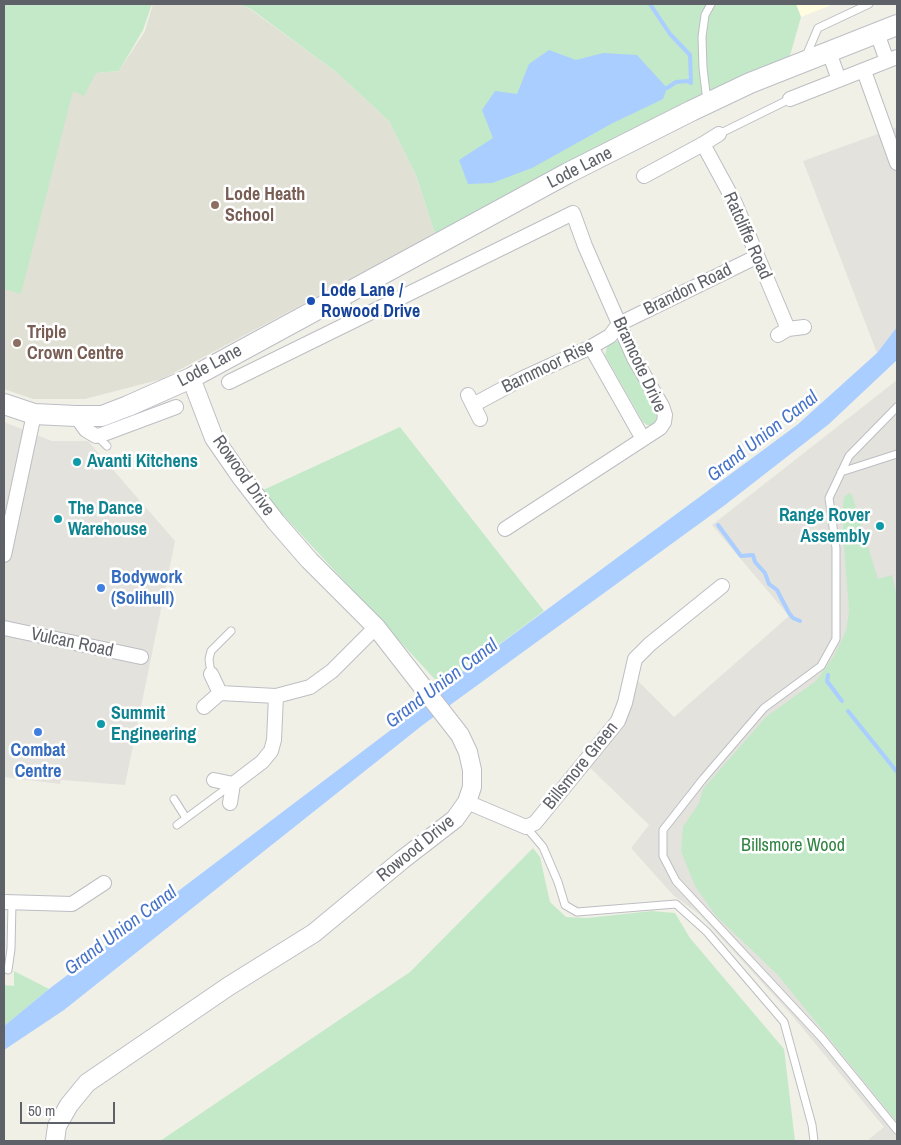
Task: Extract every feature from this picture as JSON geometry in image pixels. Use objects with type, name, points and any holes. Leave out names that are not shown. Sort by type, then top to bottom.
[{"type":"main road","name":"Lode Lane","points":[[4,404],[34,414],[76,416],[102,416],[128,406],[191,378],[568,173],[708,103],[804,61],[897,25]]},
{"type":"street","points":[[790,99],[892,59],[877,33]]},
{"type":"street","points":[[829,52],[839,80]]},
{"type":"street","points":[[864,71],[893,138],[897,163]]},
{"type":"street","points":[[644,176],[719,134]]},
{"type":"street","name":"Ratcliffe Road","points":[[703,144],[735,203],[783,332],[804,327]]},
{"type":"street","name":"Lode Lane","points":[[229,382],[573,213]]},
{"type":"street","name":"Bramcote Drive","points":[[505,530],[660,428],[664,422],[665,415],[662,406],[634,358],[585,246],[573,213]]},
{"type":"street","name":"Brandon Road","points":[[619,324],[756,257]]},
{"type":"street","points":[[337,298],[348,312],[357,318]]},
{"type":"street","name":"Barnmoor Rise","points":[[480,419],[471,400],[591,347],[610,336],[619,324]]},
{"type":"street","points":[[591,347],[643,439]]},
{"type":"street","name":"Rowood Drive","points":[[55,1141],[57,1126],[69,1105],[87,1083],[229,986],[314,933],[456,818],[467,802],[472,787],[472,770],[468,752],[460,735],[376,627],[309,560],[241,477],[214,438],[191,378]]},
{"type":"street","name":"Lode Lane","points":[[96,436],[135,424],[176,407]]},
{"type":"street","points":[[4,556],[34,414]]},
{"type":"street","points":[[76,416],[86,430],[96,436]]},
{"type":"street","name":"Billsmore Green","points":[[526,827],[534,822],[553,801],[618,721],[625,703],[635,659],[650,644],[722,586]]},
{"type":"street","points":[[204,707],[220,692],[276,696],[310,687],[332,671],[376,627]]},
{"type":"street","name":"Vulcan Road","points":[[4,628],[141,657]]},
{"type":"street","points":[[211,674],[220,692]]},
{"type":"street","points":[[230,803],[233,784],[262,762],[271,751],[274,740],[276,696]]},
{"type":"street","points":[[214,780],[233,784]]},
{"type":"street","points":[[467,802],[526,827]]},
{"type":"street","points":[[8,902],[72,904],[104,883]]},
{"type":"lane","points":[[708,103],[703,68],[702,37],[706,15],[711,4]]},
{"type":"lane","points":[[804,61],[818,28],[869,4]]},
{"type":"lane","points":[[719,134],[790,99]]},
{"type":"lane","points":[[897,406],[849,456],[829,498],[836,548],[836,640],[821,666],[764,708],[702,779],[664,830],[663,856],[676,881],[822,1038],[897,1130]]},
{"type":"lane","points":[[96,436],[107,446]]},
{"type":"lane","points":[[841,472],[897,454]]},
{"type":"lane","points":[[211,674],[209,659],[212,651],[231,631]]},
{"type":"lane","points":[[177,825],[233,784]]},
{"type":"lane","points":[[174,799],[186,818]]},
{"type":"lane","points":[[526,827],[543,847],[558,882],[565,905],[577,912],[676,904],[707,932],[784,1022],[812,1125],[814,1141]]},
{"type":"lane","points":[[8,902],[11,949],[8,970]]},
{"type":"shaded area","name":"Lode Heath School","points":[[153,4],[238,4],[250,9],[336,72],[389,121],[416,175],[435,234],[162,379],[85,399],[33,399],[4,389],[4,73],[96,73],[119,71],[145,31]]},
{"type":"shaded area","points":[[796,4],[834,4],[801,17]]},
{"type":"shaded area","points":[[897,127],[897,327],[877,353],[803,161]]},
{"type":"shaded area","points":[[897,380],[897,1141],[867,1141],[884,1127],[790,1013],[699,914],[673,895],[631,848],[649,825],[579,757],[613,719],[626,669],[674,717],[789,616],[712,525]]},
{"type":"shaded area","points":[[4,422],[52,441],[88,441],[175,541],[125,785],[61,780],[60,784],[4,777]]},
{"type":"green space","points":[[4,4],[152,4],[143,30],[119,71],[96,73],[84,96],[73,91],[21,294],[4,289]]},
{"type":"green space","points":[[238,4],[796,4],[801,17],[789,59],[435,234],[416,175],[389,121],[336,72],[251,9]]},
{"type":"green space","points":[[617,341],[624,344],[660,412],[659,420],[655,425],[647,425],[643,422],[605,355],[607,347],[612,342]]},
{"type":"green space","points":[[400,427],[544,611],[442,687],[261,491]]},
{"type":"green space","name":"Billsmore Wood","points":[[849,493],[852,495],[878,579],[892,575],[897,596],[897,1122],[777,974],[716,916],[695,886],[681,851],[683,827],[699,803],[703,789],[766,717],[816,681],[834,656],[846,631],[849,611],[843,534],[843,504],[844,497]]},
{"type":"green space","points":[[533,848],[540,857],[550,902],[566,917],[587,918],[652,911],[675,913],[690,938],[784,1049],[795,1141],[160,1141],[410,972]]},
{"type":"green space","points":[[14,971],[49,989],[4,1026],[4,985],[14,986]]},
{"type":"water","points":[[549,50],[576,60],[603,53],[637,55],[667,88],[663,99],[611,124],[532,168],[492,183],[468,184],[459,160],[493,138],[482,110],[495,91],[517,94],[529,64]]},
{"type":"water","points":[[897,327],[897,360],[829,424],[725,505],[424,724],[64,1010],[4,1050],[4,1026],[49,989],[421,707],[442,687],[797,425],[877,353]]},
{"type":"waterway","points":[[650,4],[670,34],[690,55],[691,83],[688,81],[676,82],[667,88]]},
{"type":"waterway","points":[[718,525],[741,556],[753,555],[755,562],[765,573],[769,584],[777,590],[789,613],[793,618],[800,621]]},
{"type":"waterway","points":[[828,675],[827,681],[842,701]]},
{"type":"waterway","points":[[848,711],[897,772]]},
{"type":"place","name":"Lode Heath School","points":[[215,205]]},
{"type":"place","name":"Lode Lane / Rowood Drive","points":[[311,301]]},
{"type":"place","name":"Triple Crown Centre","points":[[17,343]]},
{"type":"place","name":"Avanti Kitchens","points":[[77,462]]},
{"type":"place","name":"The Dance Warehouse","points":[[58,519]]},
{"type":"place","name":"Range Rover Assembly","points":[[880,526]]},
{"type":"place","name":"Bodywork (Solihull)","points":[[101,588]]},
{"type":"place","name":"Summit Engineering","points":[[101,724]]},
{"type":"place","name":"Combat Centre","points":[[38,732]]},
{"type":"water label","name":"Grand Union Canal","points":[[763,437]]},
{"type":"water label","name":"Grand Union Canal","points":[[442,684]]},
{"type":"water label","name":"Grand Union Canal","points":[[121,931]]}]
